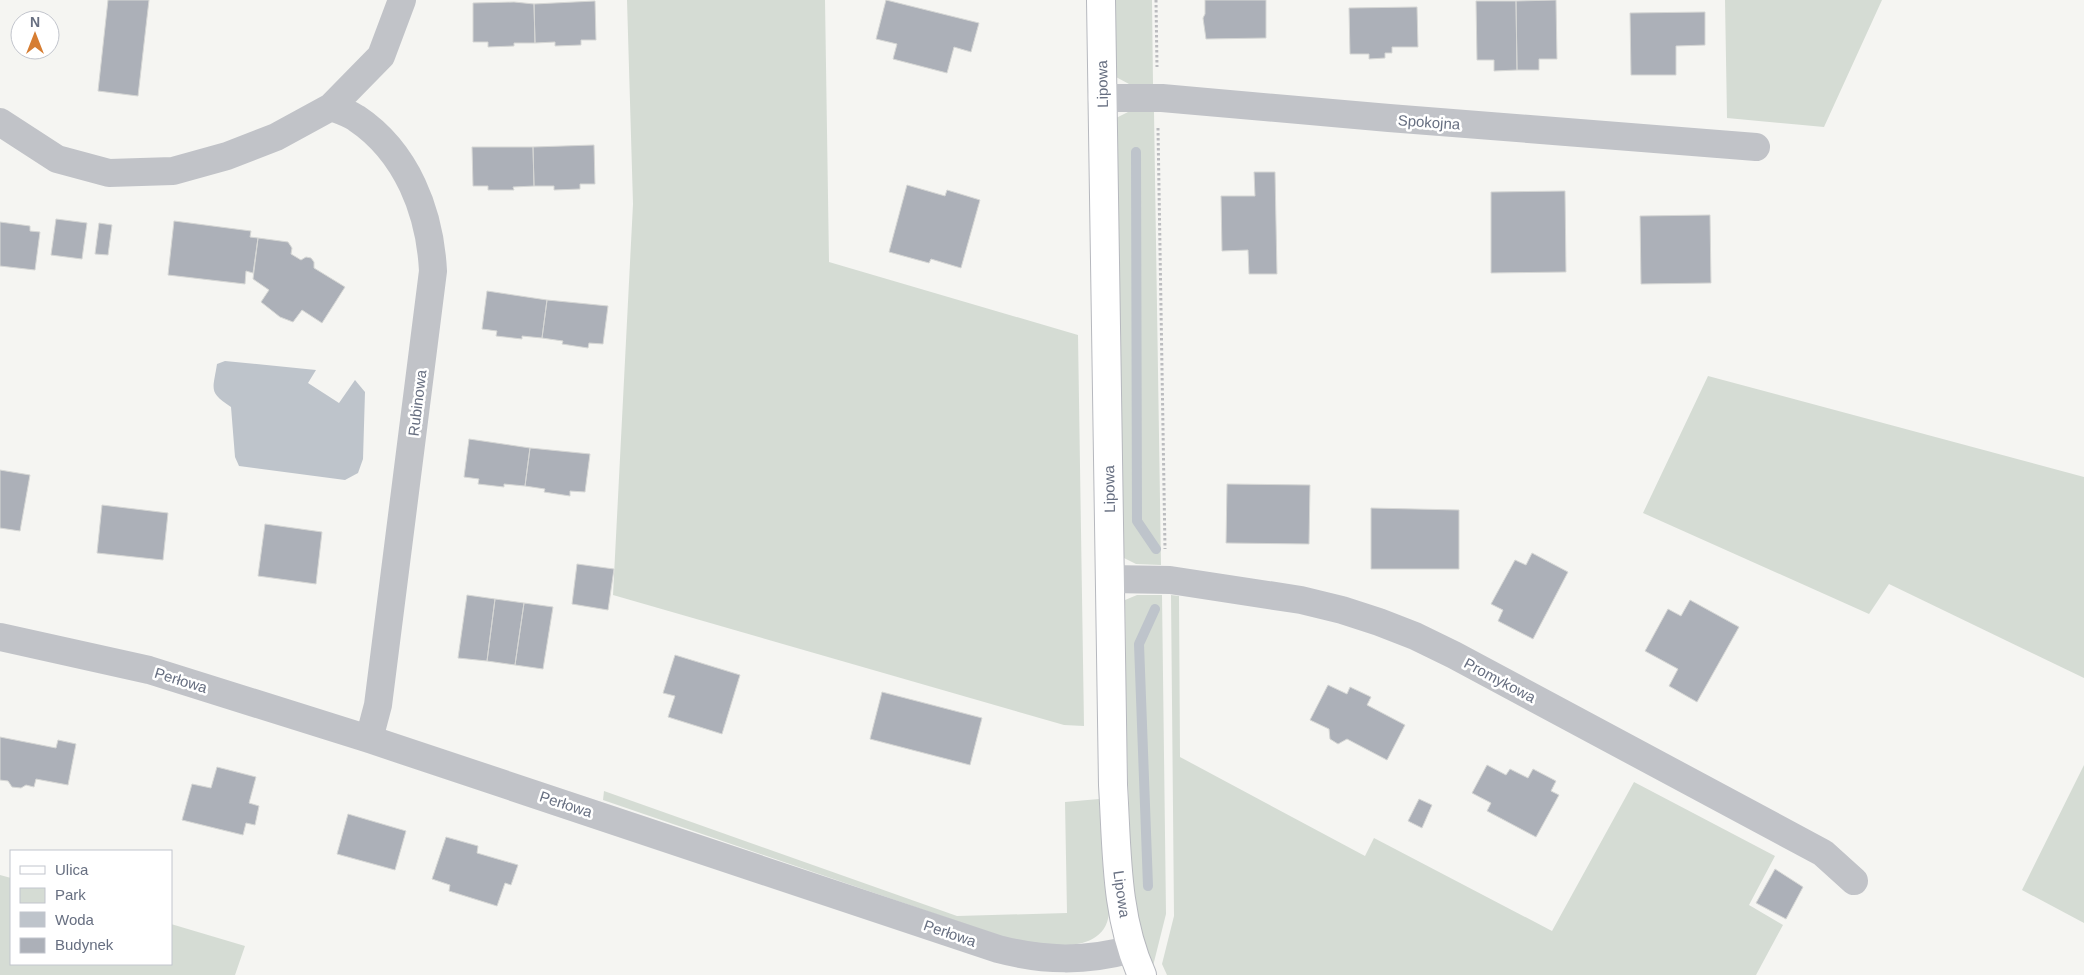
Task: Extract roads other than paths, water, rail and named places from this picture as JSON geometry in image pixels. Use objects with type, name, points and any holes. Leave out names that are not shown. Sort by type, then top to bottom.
[{"type":"street","points":[[0,122],[57,159],[109,173],[173,172],[227,156],[276,137],[331,107],[381,56],[402,0]]},
{"type":"street","name":"Lipowa","points":[[1101,0],[1113,785],[1120,893],[1132,949],[1142,975]]},
{"type":"street","name":"Spokojna","points":[[1102,98],[1162,98],[1756,147]]},
{"type":"street","name":"Rubinowa","points":[[331,107],[355,117],[395,155],[412,182],[425,215],[432,250],[433,271],[378,705],[369,739]]},
{"type":"street","name":"Promykowa","points":[[1110,579],[1170,580],[1300,600],[1342,610],[1415,636],[1823,852],[1854,881]]},
{"type":"street","name":"Perłowa","points":[[0,637],[149,670],[369,739],[998,949],[1026,956],[1052,959],[1089,957],[1132,949]]},
{"type":"water","points":[[225,361],[316,370],[308,383],[339,403],[355,380],[365,392],[363,459],[358,473],[345,480],[239,466],[235,457],[231,407],[215,394],[214,390],[217,364]]},
{"type":"waterway","points":[[1136,152],[1137,521],[1156,549]]},
{"type":"waterway","points":[[1148,886],[1139,644],[1155,609]]}]
